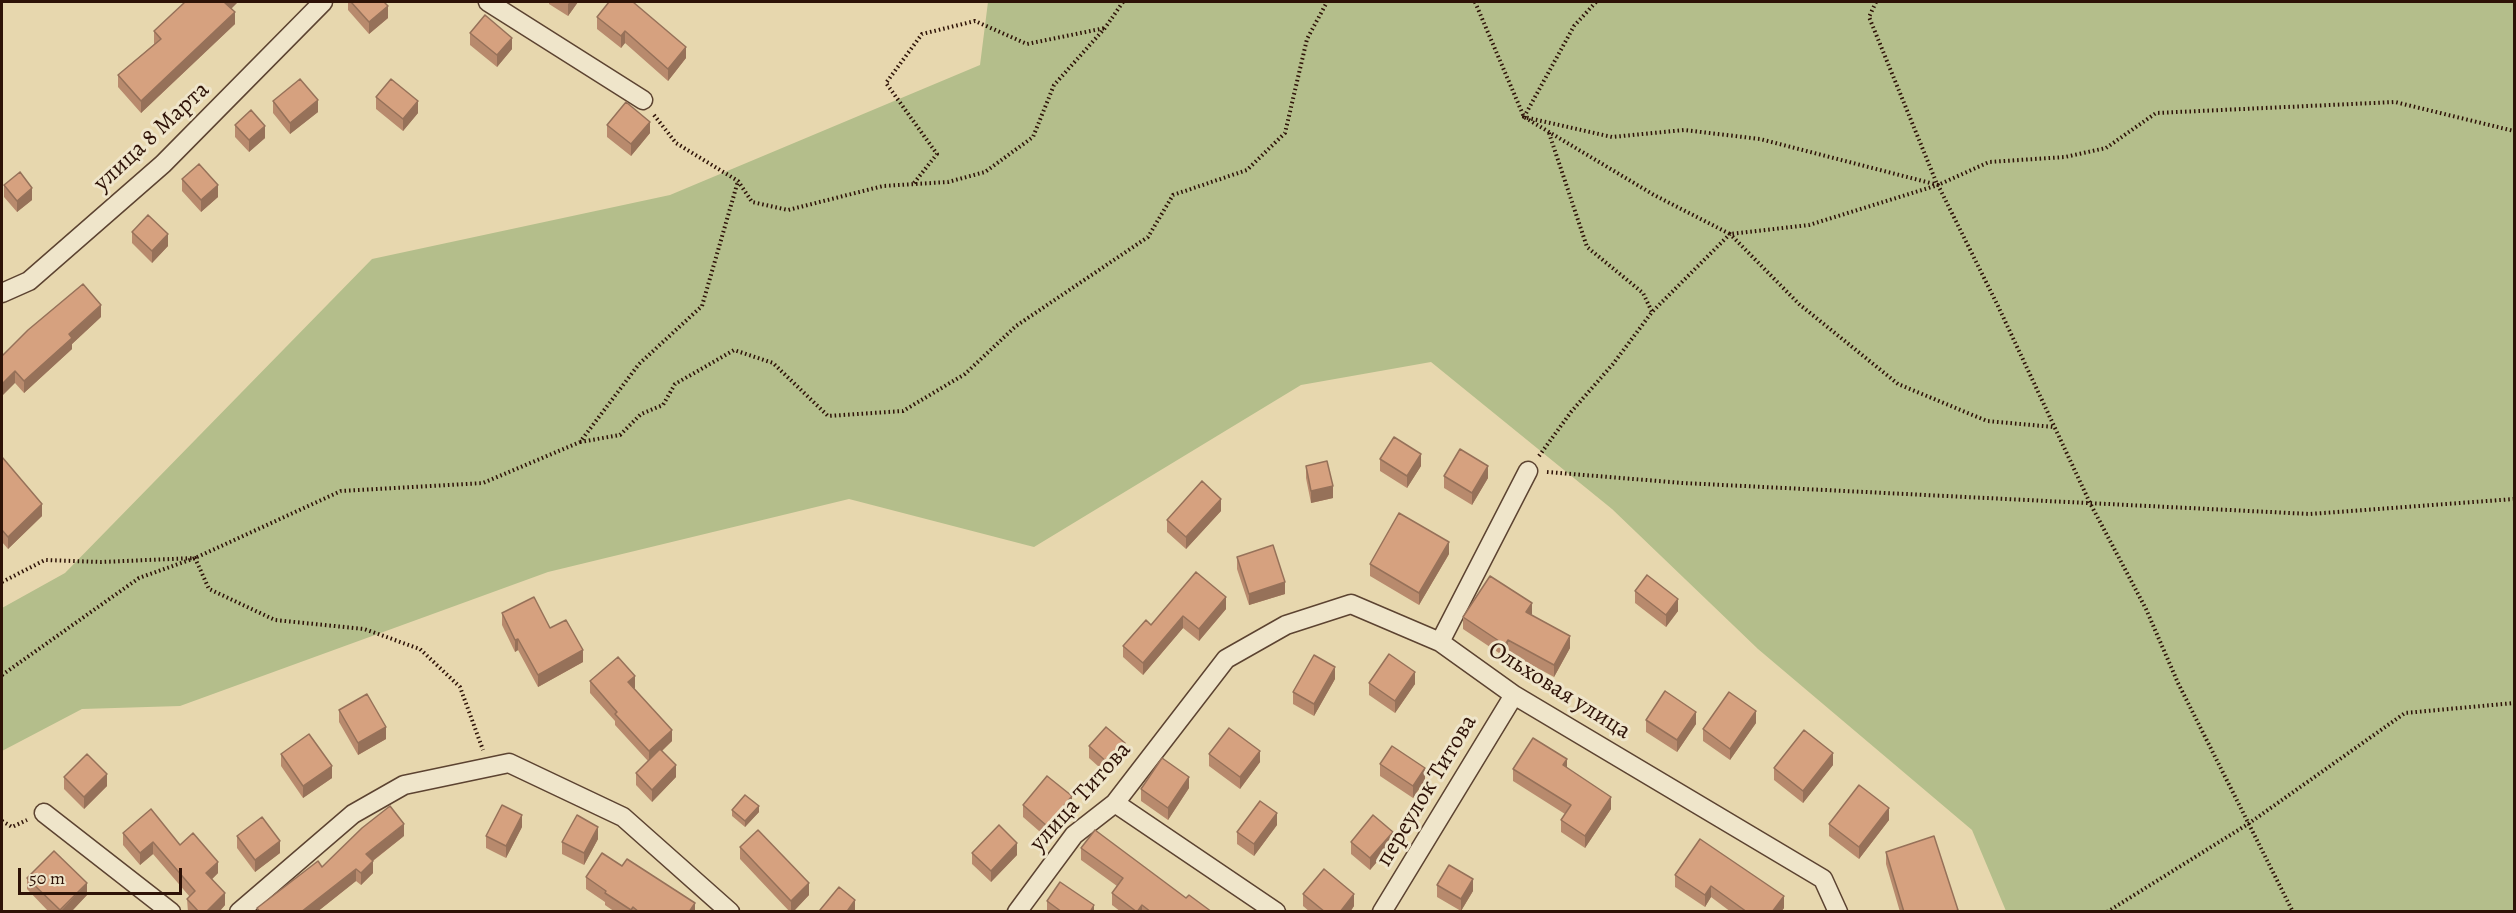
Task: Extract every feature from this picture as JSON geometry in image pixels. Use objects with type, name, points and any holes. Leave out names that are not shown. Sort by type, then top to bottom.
[{"type":"street","name":"улица 8 Марта","points":[[2,293],[29,281],[163,164],[323,2]]},
{"type":"street","points":[[488,2],[643,100]]},
{"type":"street","points":[[1440,642],[1528,471]]},
{"type":"street","name":"Ольховая улица","points":[[1226,659],[1286,626],[1351,604],[1440,642],[1514,695],[1823,879],[1838,912]]},
{"type":"street","name":"улица Титова","points":[[1017,912],[1074,835],[1115,803],[1226,659]]},
{"type":"street","name":"переулок Титова","points":[[1382,912],[1514,695]]},
{"type":"street","points":[[239,912],[353,814],[404,785],[509,763],[623,816],[730,912]]},
{"type":"street","points":[[1115,803],[1276,912]]},
{"type":"street","points":[[44,813],[171,912]]},
{"type":"path","points":[[643,100],[676,143],[738,181],[752,202],[788,210],[883,186],[948,182],[985,172],[1033,137],[1054,85],[1106,28],[1123,2]]},
{"type":"path","points":[[2,675],[138,578],[195,558],[341,491],[483,483],[580,442],[620,435],[642,414],[663,405],[675,384],[734,351],[773,363],[828,416],[903,411],[965,374],[1016,326],[1148,237],[1173,195],[1247,170],[1285,133],[1307,39],[1327,2]]},
{"type":"path","points":[[1475,2],[1524,117],[1654,195],[1730,234],[1799,303],[1898,384],[1987,421],[2054,427]]},
{"type":"path","points":[[1524,117],[1574,26],[1596,2]]},
{"type":"path","points":[[1876,2],[1869,17],[1938,185],[1998,306],[2090,503],[2146,609],[2178,684],[2293,912]]},
{"type":"path","points":[[914,184],[937,154],[886,83],[922,34],[975,21],[1027,44],[1106,28]]},
{"type":"path","points":[[1528,471],[1571,412],[1613,364],[1652,312],[1730,234],[1809,225],[1938,185],[1989,162],[2065,157],[2106,148],[2156,113],[2395,102],[2514,131]]},
{"type":"path","points":[[1524,117],[1612,137],[1684,130],[1760,139],[1938,185]]},
{"type":"path","points":[[1549,132],[1587,247],[1643,293],[1652,312]]},
{"type":"path","points":[[580,442],[639,364],[702,306],[738,181]]},
{"type":"path","points":[[1528,471],[1683,483],[2310,514],[2514,499]]},
{"type":"path","points":[[2,582],[45,560],[100,562],[195,558]]},
{"type":"path","points":[[195,558],[210,589],[274,620],[364,629],[420,649],[460,687],[489,768]]},
{"type":"path","points":[[2108,912],[2248,824],[2406,713],[2514,703]]},
{"type":"path","points":[[2,821],[12,827],[44,813]]},
{"type":"green space","points":[[988,2],[2514,2],[2514,911],[2006,911],[1972,830],[1758,649],[1612,509],[1431,362],[1301,385],[1034,547],[849,499],[548,572],[180,706],[82,709],[2,751],[2,608],[65,573],[372,259],[670,195],[980,65]]},
{"type":"building","points":[[185,2],[227,2],[225,3],[235,12],[141,101],[118,75],[161,39],[154,31]]},
{"type":"building","points":[[351,2],[384,2],[388,6],[369,22]]},
{"type":"building","points":[[609,2],[633,2],[686,47],[668,69],[625,31],[621,36],[597,17]]},
{"type":"building","points":[[485,15],[512,38],[497,55],[470,33]]},
{"type":"building","points":[[300,79],[318,100],[290,123],[273,101]]},
{"type":"building","points":[[391,79],[418,101],[403,119],[376,97]]},
{"type":"building","points":[[626,102],[650,122],[631,144],[607,125]]},
{"type":"building","points":[[251,110],[265,126],[249,140],[235,125]]},
{"type":"building","points":[[199,164],[218,185],[201,200],[182,179]]},
{"type":"building","points":[[20,172],[32,188],[17,201],[4,185]]},
{"type":"building","points":[[148,215],[168,234],[152,251],[132,232]]},
{"type":"building","points":[[83,284],[101,305],[69,334],[72,338],[24,381],[15,371],[2,384],[2,356],[28,330]]},
{"type":"building","points":[[1394,437],[1421,454],[1407,476],[1380,459]]},
{"type":"building","points":[[1460,449],[1488,466],[1472,493],[1444,476]]},
{"type":"building","points":[[2,457],[42,504],[8,537],[2,530]]},
{"type":"building","points":[[1327,461],[1333,486],[1311,491],[1306,466]]},
{"type":"building","points":[[1202,481],[1221,499],[1186,537],[1167,520]]},
{"type":"building","points":[[1399,513],[1449,542],[1419,593],[1370,564]]},
{"type":"building","points":[[1273,545],[1285,582],[1249,594],[1237,557]]},
{"type":"building","points":[[1196,572],[1226,597],[1199,629],[1183,616],[1143,663],[1123,646],[1146,620],[1151,625]]},
{"type":"building","points":[[1647,575],[1678,599],[1666,615],[1635,591]]},
{"type":"building","points":[[1490,576],[1532,603],[1526,612],[1570,636],[1554,665],[1508,640],[1505,645],[1463,617]]},
{"type":"building","points":[[534,597],[550,628],[566,620],[583,650],[538,675],[518,639],[515,640],[502,613]]},
{"type":"building","points":[[1389,654],[1415,672],[1395,701],[1369,683]]},
{"type":"building","points":[[1314,655],[1335,667],[1314,704],[1293,692]]},
{"type":"building","points":[[618,657],[635,676],[628,682],[672,730],[649,751],[615,714],[617,712],[590,681]]},
{"type":"building","points":[[1665,691],[1696,712],[1677,740],[1646,720]]},
{"type":"building","points":[[1729,692],[1756,711],[1730,749],[1703,729]]},
{"type":"building","points":[[367,694],[386,727],[358,743],[339,710]]},
{"type":"building","points":[[1106,727],[1125,743],[1108,763],[1089,746]]},
{"type":"building","points":[[1229,728],[1260,751],[1240,777],[1209,754]]},
{"type":"building","points":[[1804,730],[1833,753],[1803,791],[1774,768]]},
{"type":"building","points":[[309,734],[332,766],[303,786],[281,754]]},
{"type":"building","points":[[1533,738],[1567,759],[1563,765],[1611,797],[1585,836],[1561,820],[1571,805],[1513,769]]},
{"type":"building","points":[[1392,746],[1425,768],[1413,786],[1380,764]]},
{"type":"building","points":[[660,749],[676,765],[652,790],[636,773]]},
{"type":"building","points":[[87,754],[107,774],[84,797],[64,777]]},
{"type":"building","points":[[1162,758],[1189,777],[1168,808],[1141,789]]},
{"type":"building","points":[[1047,776],[1072,796],[1047,826],[1023,805]]},
{"type":"building","points":[[1859,785],[1889,808],[1859,847],[1829,824]]},
{"type":"building","points":[[745,795],[759,806],[745,821],[732,810]]},
{"type":"building","points":[[1260,801],[1277,813],[1254,844],[1237,832]]},
{"type":"building","points":[[502,805],[522,815],[506,846],[486,836]]},
{"type":"building","points":[[390,806],[404,824],[366,854],[373,861],[361,873],[356,869],[301,912],[260,912],[257,908],[318,861],[322,867],[362,828]]},
{"type":"building","points":[[151,809],[180,845],[193,833],[218,862],[206,873],[225,893],[206,912],[199,912],[187,899],[195,891],[153,842],[140,853],[123,833]]},
{"type":"building","points":[[577,815],[598,827],[584,853],[562,842]]},
{"type":"building","points":[[1373,815],[1393,832],[1370,858],[1351,842]]},
{"type":"building","points":[[262,817],[280,841],[255,860],[237,836]]},
{"type":"building","points":[[999,825],[1017,843],[991,871],[972,853]]},
{"type":"building","points":[[758,830],[809,883],[791,901],[740,847]]},
{"type":"building","points":[[1095,830],[1186,898],[1189,895],[1212,912],[1151,912],[1142,905],[1137,912],[1112,893],[1123,878],[1081,848]]},
{"type":"building","points":[[1934,836],[1958,910],[1954,912],[1904,912],[1886,852]]},
{"type":"building","points":[[1700,839],[1784,896],[1772,912],[1747,912],[1711,886],[1705,895],[1675,875]]},
{"type":"building","points":[[54,851],[87,883],[60,910],[27,878]]},
{"type":"building","points":[[602,853],[622,866],[627,859],[695,903],[689,912],[639,912],[633,907],[631,910],[586,877]]},
{"type":"building","points":[[1449,865],[1473,879],[1461,899],[1437,885]]},
{"type":"building","points":[[1324,869],[1354,894],[1340,912],[1325,912],[1303,894]]},
{"type":"building","points":[[1060,882],[1094,905],[1090,912],[1062,912],[1047,901]]},
{"type":"building","points":[[839,887],[855,900],[848,910],[850,912],[821,912],[820,910]]}]
